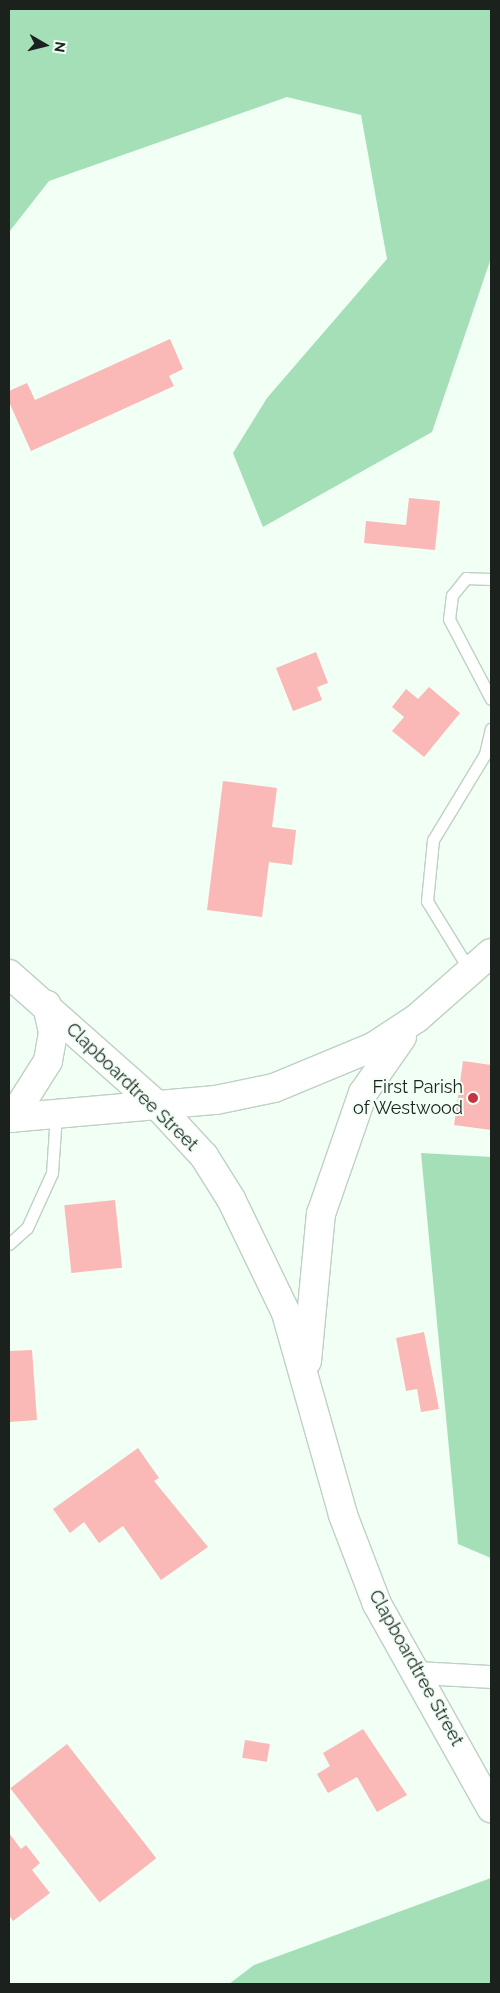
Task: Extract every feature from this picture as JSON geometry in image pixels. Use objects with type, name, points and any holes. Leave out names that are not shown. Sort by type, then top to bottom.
[{"type":"main road","points":[[11,1118],[216,1100],[274,1088],[342,1062],[417,1018],[471,973],[491,953]]},
{"type":"main road","name":"Clapboardtree Street","points":[[9,974],[48,1005],[156,1104],[204,1156],[240,1216],[286,1313],[346,1524],[377,1604],[419,1673],[491,1808]]},
{"type":"main road","points":[[11,1118],[48,1061],[53,1032],[48,1005]]},
{"type":"main road","name":"Clapboardtree Street","points":[[306,1380],[322,1214],[362,1093],[380,1062],[417,1018]]},
{"type":"street","points":[[419,1673],[491,1677]]},
{"type":"lane","points":[[491,579],[466,578],[452,595],[449,619],[491,699]]},
{"type":"lane","points":[[471,973],[427,901],[433,840],[485,754],[491,729]]},
{"type":"lane","points":[[9,1244],[27,1228],[52,1173],[56,1115]]},
{"type":"green space","points":[[9,9],[491,9],[491,258],[432,432],[263,527],[233,453],[267,398],[387,259],[361,115],[287,97],[49,181],[9,232]]},
{"type":"green space","points":[[421,1153],[491,1157],[491,1558],[458,1544]]},
{"type":"green space","points":[[491,1878],[491,1984],[229,1984],[254,1965]]},
{"type":"building","points":[[170,339],[183,369],[169,376],[174,386],[31,451],[9,402],[9,391],[27,383],[35,400]]},
{"type":"building","points":[[409,498],[440,501],[435,550],[364,543],[366,521],[406,525]]},
{"type":"building","points":[[316,652],[328,683],[317,687],[322,700],[293,711],[276,668]]},
{"type":"building","points":[[429,687],[460,713],[424,757],[392,731],[404,717],[392,707],[406,689],[418,699]]},
{"type":"building","points":[[223,781],[277,788],[272,827],[296,830],[292,865],[269,862],[262,917],[207,910]]},
{"type":"building","points":[[463,1061],[491,1065],[491,1130],[454,1125]]},
{"type":"building","points":[[115,1200],[122,1268],[71,1273],[64,1205]]},
{"type":"building","points":[[424,1332],[439,1409],[421,1412],[417,1389],[406,1391],[396,1338]]},
{"type":"building","points":[[32,1350],[37,1420],[9,1422],[9,1351]]},
{"type":"building","points":[[138,1448],[159,1478],[154,1481],[208,1547],[161,1580],[123,1526],[99,1543],[84,1522],[70,1533],[53,1509]]},
{"type":"building","points":[[363,1729],[407,1795],[377,1812],[357,1777],[328,1793],[317,1774],[330,1766],[323,1753]]},
{"type":"building","points":[[245,1740],[270,1744],[267,1762],[242,1758]]},
{"type":"building","points":[[67,1744],[156,1858],[100,1903],[10,1788]]},
{"type":"building","points":[[9,1833],[21,1849],[26,1845],[40,1863],[32,1870],[50,1893],[13,1921],[9,1915]]},
{"type":"place","name":"First Parish of Westwood","points":[[473,1098]]}]
